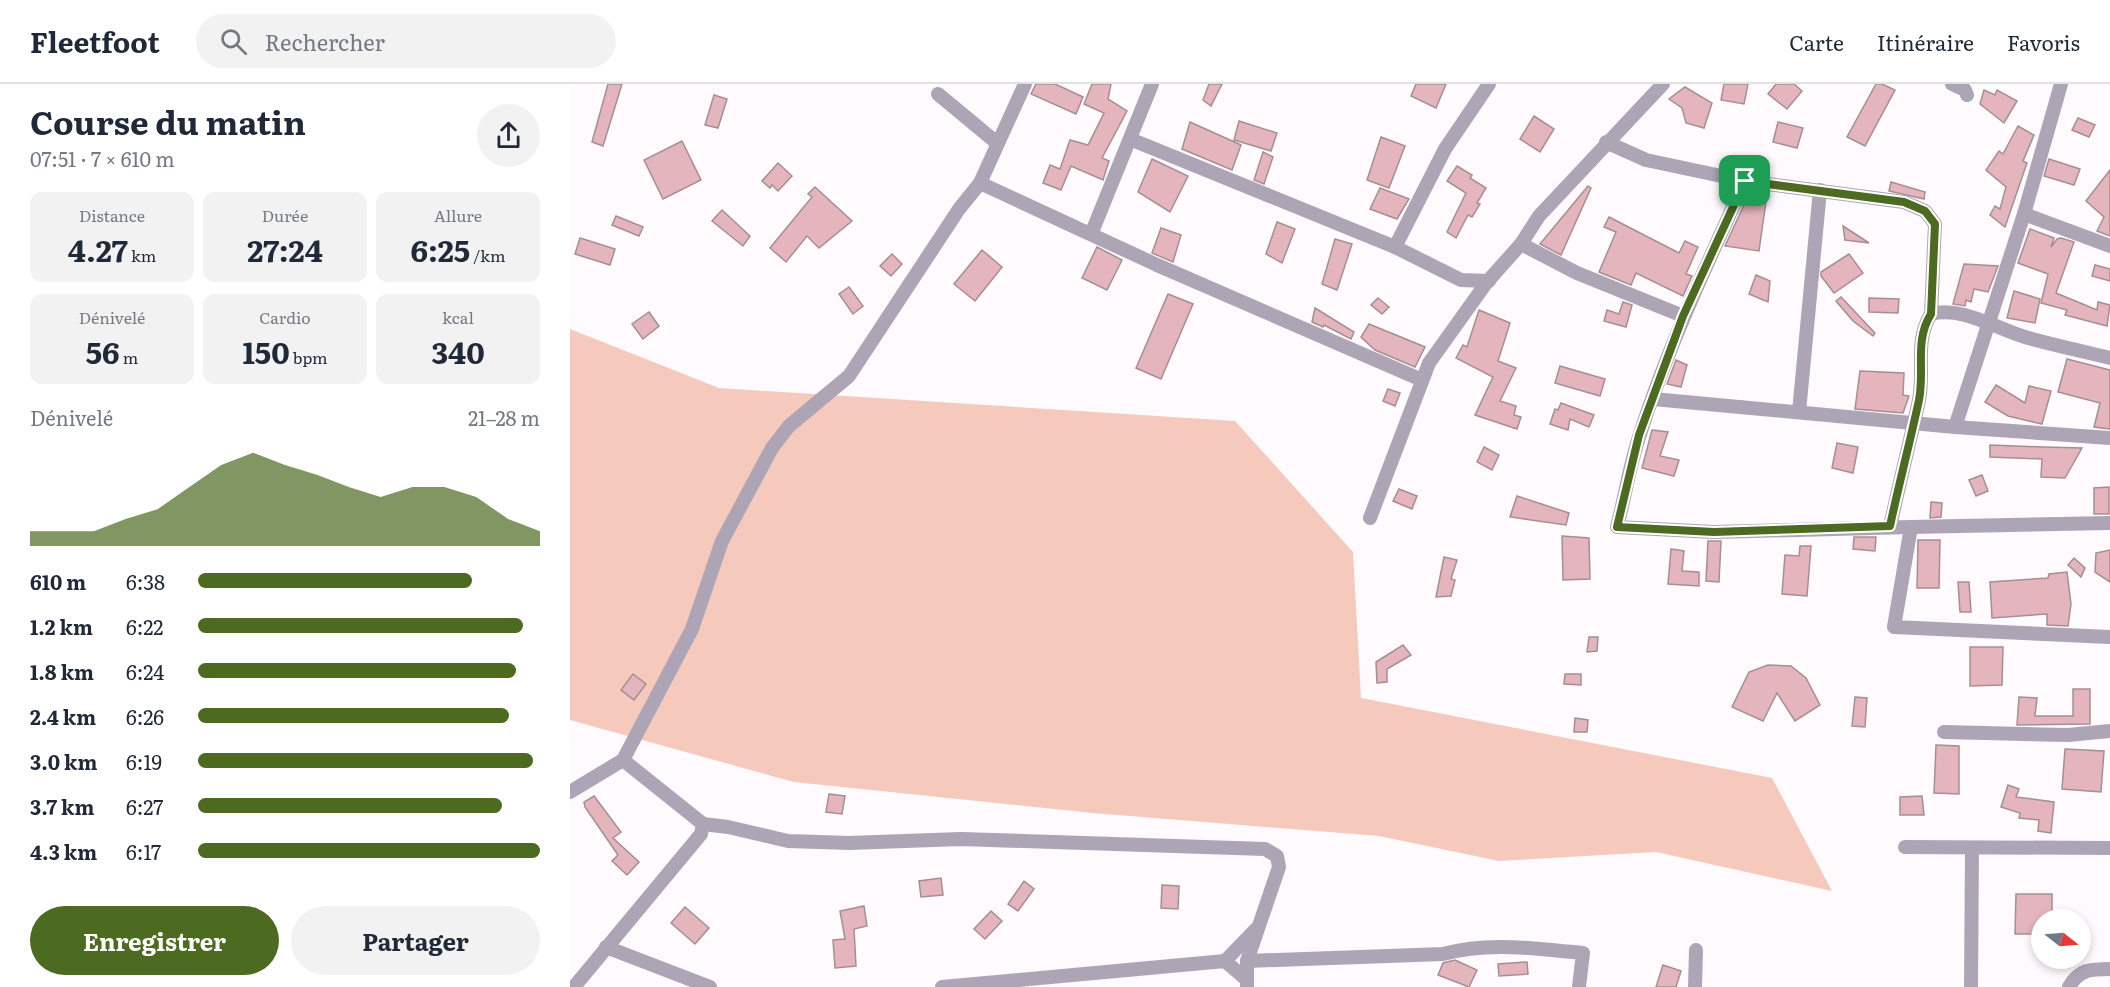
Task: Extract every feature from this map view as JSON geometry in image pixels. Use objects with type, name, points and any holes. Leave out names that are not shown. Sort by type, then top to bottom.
[{"type":"street","points":[[570,792],[623,760],[692,629],[722,542],[772,447],[789,426],[849,376],[959,209],[980,183],[1025,84]]},
{"type":"street","points":[[1092,232],[1152,84]]},
{"type":"street","points":[[1395,247],[1445,149],[1489,84]]},
{"type":"street","points":[[1370,518],[1429,363],[1471,304],[1521,244],[1539,216],[1606,142],[1663,84]]},
{"type":"street","points":[[1952,84],[1965,90],[1967,95]]},
{"type":"street","points":[[1955,427],[2024,214],[2061,84]]},
{"type":"street","points":[[938,94],[998,142]]},
{"type":"street","points":[[1130,140],[1395,247],[1461,280],[1489,281]]},
{"type":"street","points":[[1606,142],[1646,160],[1745,181],[1904,202],[1925,211],[1935,224],[1931,314],[1924,326],[1920,342],[1922,367],[1919,398],[1890,526]]},
{"type":"street","points":[[1745,181],[1683,316],[1639,435],[1617,527],[1714,532],[1890,526],[2110,523]]},
{"type":"street","points":[[980,183],[1092,232],[1157,264],[1422,380]]},
{"type":"street","points":[[1799,412],[1820,190]]},
{"type":"street","points":[[2024,214],[2110,246]]},
{"type":"street","points":[[1521,244],[1577,273],[1683,316]]},
{"type":"street","points":[[1461,280],[1471,304]]},
{"type":"street","points":[[1931,314],[1950,313],[2025,337],[2110,358]]},
{"type":"street","points":[[1653,399],[1955,427],[2110,438]]},
{"type":"street","points":[[1911,527],[1894,627],[2110,637]]},
{"type":"street","points":[[1944,732],[2068,735],[2110,731]]},
{"type":"street","points":[[623,760],[703,824],[728,826],[788,841],[849,843],[961,839],[1265,849],[1277,856],[1279,867],[1247,961],[1247,983]]},
{"type":"street","points":[[574,987],[701,834],[703,824]]},
{"type":"street","points":[[1905,847],[2110,848]]},
{"type":"street","points":[[1971,987],[1972,848]]},
{"type":"street","points":[[942,987],[1225,961],[1258,928]]},
{"type":"street","points":[[1247,961],[1443,954],[1468,947],[1497,945],[1583,953],[1579,987]]},
{"type":"street","points":[[606,947],[710,987]]},
{"type":"street","points":[[1695,987],[1696,950]]},
{"type":"street","points":[[1225,961],[1247,983]]},
{"type":"street","points":[[2069,987],[2074,977],[2087,969],[2110,969]]},
{"type":"shaded area","points":[[570,329],[719,388],[1235,421],[1353,552],[1361,698],[1772,778],[1832,891],[1656,852],[1499,861],[1379,836],[1093,813],[794,782],[570,720]]},
{"type":"building","points":[[608,84],[622,84],[603,146],[592,142]]},
{"type":"building","points":[[1036,84],[1055,84],[1083,97],[1076,114],[1031,94]]},
{"type":"building","points":[[1092,84],[1111,84],[1108,99],[1127,111],[1102,158],[1109,161],[1103,180],[1071,166],[1061,190],[1043,183],[1050,165],[1060,169],[1070,140],[1088,145],[1104,113],[1084,104]]},
{"type":"building","points":[[1209,84],[1222,84],[1211,106],[1203,100]]},
{"type":"building","points":[[1416,84],[1446,84],[1436,108],[1411,96]]},
{"type":"building","points":[[1724,84],[1748,84],[1744,104],[1721,100]]},
{"type":"building","points":[[1776,84],[1794,84],[1802,91],[1787,109],[1768,94]]},
{"type":"building","points":[[1876,84],[1882,84],[1895,90],[1865,146],[1847,137]]},
{"type":"building","points":[[1685,87],[1712,103],[1704,128],[1686,123],[1682,108],[1669,99]]},
{"type":"building","points":[[1984,90],[1995,95],[1997,90],[2017,101],[2004,123],[1980,104]]},
{"type":"building","points":[[714,95],[727,99],[718,128],[705,125]]},
{"type":"building","points":[[1534,116],[1554,129],[1540,152],[1520,139]]},
{"type":"building","points":[[2078,118],[2095,125],[2089,137],[2072,130]]},
{"type":"building","points":[[1239,121],[1277,133],[1271,151],[1234,140]]},
{"type":"building","points":[[1190,122],[1241,145],[1232,170],[1182,149]]},
{"type":"building","points":[[1778,122],[1803,128],[1797,148],[1773,142]]},
{"type":"building","points":[[2018,126],[2034,135],[2023,161],[2027,163],[2005,227],[1990,215],[1995,206],[2000,209],[2006,187],[1986,170],[1999,151],[2003,154]]},
{"type":"building","points":[[1381,137],[1405,146],[1389,188],[1367,180]]},
{"type":"building","points":[[682,141],[701,180],[663,199],[644,160]]},
{"type":"building","points":[[1263,152],[1273,157],[1264,184],[1254,180]]},
{"type":"building","points":[[1152,159],[1188,176],[1170,212],[1138,192]]},
{"type":"building","points":[[2049,159],[2080,169],[2074,185],[2044,176]]},
{"type":"building","points":[[778,163],[792,176],[778,191],[772,185],[770,188],[762,181]]},
{"type":"building","points":[[1457,166],[1472,175],[1470,178],[1486,188],[1477,203],[1480,204],[1472,217],[1468,215],[1456,238],[1447,232],[1466,193],[1447,181]]},
{"type":"building","points":[[2110,170],[2110,236],[2097,231],[2104,217],[2086,201]]},
{"type":"building","points":[[1891,182],[1925,192],[1924,199],[1889,191]]},
{"type":"building","points":[[1588,186],[1591,188],[1561,255],[1540,244]]},
{"type":"building","points":[[815,187],[852,221],[819,248],[807,236],[786,262],[770,248],[812,197],[808,194]]},
{"type":"building","points":[[1380,188],[1409,199],[1397,219],[1370,209]]},
{"type":"building","points":[[1750,192],[1767,194],[1759,251],[1725,246]]},
{"type":"building","points":[[722,210],[750,236],[743,246],[712,221]]},
{"type":"building","points":[[616,216],[643,227],[639,236],[612,225]]},
{"type":"building","points":[[1609,217],[1679,253],[1685,241],[1698,247],[1686,274],[1692,276],[1683,296],[1636,273],[1631,285],[1599,272],[1616,232],[1604,227]]},
{"type":"building","points":[[1277,222],[1295,229],[1282,263],[1266,254]]},
{"type":"building","points":[[1843,226],[1869,243],[1845,240]]},
{"type":"building","points":[[1161,228],[1181,235],[1173,262],[1152,253]]},
{"type":"building","points":[[2030,229],[2054,238],[2051,247],[2057,239],[2061,238],[2074,242],[2056,293],[2097,310],[2098,302],[2110,305],[2107,326],[2065,315],[2067,310],[2041,303],[2048,274],[2018,263]]},
{"type":"building","points":[[580,238],[615,249],[610,265],[575,254]]},
{"type":"building","points":[[1335,239],[1352,244],[1337,290],[1322,284]]},
{"type":"building","points":[[1097,247],[1122,260],[1107,290],[1082,278]]},
{"type":"building","points":[[982,250],[1002,267],[975,301],[954,284]]},
{"type":"building","points":[[892,254],[902,264],[891,276],[880,266]]},
{"type":"building","points":[[1849,254],[1863,273],[1834,293],[1821,276],[1821,272]]},
{"type":"building","points":[[1964,264],[1998,266],[1988,292],[1974,289],[1971,302],[1966,300],[1965,306],[1953,304]]},
{"type":"building","points":[[2095,265],[2110,269],[2110,281],[2092,276]]},
{"type":"building","points":[[1756,275],[1770,281],[1768,302],[1749,294]]},
{"type":"building","points":[[849,287],[863,306],[853,314],[839,294]]},
{"type":"building","points":[[2014,291],[2040,299],[2035,323],[2007,318]]},
{"type":"building","points":[[1168,294],[1193,304],[1161,379],[1136,368]]},
{"type":"building","points":[[1841,297],[1875,333],[1873,336],[1853,321],[1836,301]]},
{"type":"building","points":[[1378,298],[1389,307],[1382,314],[1371,305]]},
{"type":"building","points":[[1869,298],[1899,299],[1898,313],[1869,312]]},
{"type":"building","points":[[1623,302],[1632,305],[1626,327],[1604,321],[1607,310],[1619,314]]},
{"type":"building","points":[[1315,308],[1354,332],[1351,339],[1324,325],[1323,327],[1312,322]]},
{"type":"building","points":[[1479,310],[1510,323],[1498,361],[1516,368],[1500,401],[1516,406],[1514,415],[1521,417],[1517,429],[1475,415],[1493,377],[1456,358],[1463,345],[1467,347]]},
{"type":"building","points":[[649,312],[659,326],[643,339],[632,324]]},
{"type":"building","points":[[1369,324],[1425,347],[1415,367],[1375,350],[1361,337]]},
{"type":"building","points":[[2067,359],[2110,370],[2110,429],[2094,427],[2100,403],[2058,392]]},
{"type":"building","points":[[1676,360],[1687,365],[1681,387],[1667,384]]},
{"type":"building","points":[[1560,366],[1605,379],[1600,396],[1555,383]]},
{"type":"building","points":[[1860,371],[1904,373],[1903,395],[1909,396],[1903,413],[1855,409]]},
{"type":"building","points":[[1996,385],[2025,403],[2029,386],[2051,391],[2042,424],[2008,416],[1985,402]]},
{"type":"building","points":[[1388,389],[1400,393],[1395,406],[1383,401]]},
{"type":"building","points":[[1561,403],[1594,415],[1589,427],[1570,419],[1568,430],[1550,424],[1555,409],[1558,410]]},
{"type":"building","points":[[1652,430],[1668,432],[1660,456],[1679,460],[1674,476],[1642,468]]},
{"type":"building","points":[[1837,443],[1858,447],[1853,473],[1832,468]]},
{"type":"building","points":[[1990,445],[2082,448],[2065,478],[2041,477],[2042,459],[1990,457]]},
{"type":"building","points":[[1484,447],[1499,455],[1492,470],[1477,462]]},
{"type":"building","points":[[1982,475],[1988,491],[1976,496],[1969,480]]},
{"type":"building","points":[[2109,487],[2109,514],[2094,514],[2094,488]]},
{"type":"building","points":[[1399,489],[1417,496],[1412,509],[1393,501]]},
{"type":"building","points":[[1517,496],[1569,513],[1566,525],[1510,517]]},
{"type":"building","points":[[1931,502],[1942,503],[1941,517],[1930,518]]},
{"type":"building","points":[[1562,536],[1589,538],[1590,579],[1563,580]]},
{"type":"building","points":[[1854,537],[1876,537],[1875,551],[1853,549]]},
{"type":"building","points":[[1918,540],[1940,540],[1939,588],[1917,588]]},
{"type":"building","points":[[1708,541],[1721,541],[1719,582],[1706,581]]},
{"type":"building","points":[[1800,546],[1811,546],[1807,596],[1782,594],[1785,555],[1799,556]]},
{"type":"building","points":[[1671,549],[1684,551],[1682,571],[1699,572],[1699,586],[1668,584]]},
{"type":"building","points":[[2110,550],[2110,582],[2095,572],[2096,553]]},
{"type":"building","points":[[1444,557],[1457,560],[1451,579],[1455,580],[1451,596],[1436,597]]},
{"type":"building","points":[[2074,558],[2085,568],[2081,577],[2068,565]]},
{"type":"building","points":[[2067,572],[2071,604],[2068,626],[2047,625],[2047,614],[1992,618],[1990,582],[2048,578],[2049,574]]},
{"type":"building","points":[[1958,582],[1969,582],[1971,612],[1960,612]]},
{"type":"building","points":[[1589,637],[1598,637],[1597,651],[1587,652]]},
{"type":"building","points":[[1403,645],[1411,655],[1387,669],[1387,682],[1377,683],[1376,662]]},
{"type":"building","points":[[1970,647],[2003,647],[2002,685],[1970,686]]},
{"type":"building","points":[[1768,665],[1791,666],[1806,678],[1820,705],[1795,721],[1777,693],[1763,721],[1732,707],[1749,672]]},
{"type":"building","points":[[633,674],[646,684],[634,700],[621,690]]},
{"type":"building","points":[[1565,674],[1581,674],[1581,685],[1564,684]]},
{"type":"building","points":[[2073,689],[2090,689],[2090,724],[2017,725],[2019,697],[2037,698],[2035,716],[2073,716]]},
{"type":"building","points":[[1855,697],[1867,698],[1865,727],[1852,726]]},
{"type":"building","points":[[1575,718],[1588,720],[1587,732],[1574,732]]},
{"type":"building","points":[[1936,745],[1959,746],[1959,794],[1934,793]]},
{"type":"building","points":[[2065,749],[2104,751],[2101,792],[2062,789]]},
{"type":"building","points":[[2008,785],[2019,789],[2016,797],[2054,802],[2051,833],[2038,831],[2039,820],[2019,818],[2020,813],[2001,807]]},
{"type":"building","points":[[829,794],[845,796],[842,814],[826,812]]},
{"type":"building","points":[[594,796],[621,832],[613,838],[639,862],[627,875],[612,861],[618,855],[585,807],[584,802]]},
{"type":"building","points":[[1922,796],[1924,815],[1900,815],[1900,797]]},
{"type":"building","points":[[941,878],[943,895],[921,897],[919,881]]},
{"type":"building","points":[[1024,881],[1034,889],[1018,911],[1008,904]]},
{"type":"building","points":[[1162,885],[1179,886],[1178,909],[1161,908]]},
{"type":"building","points":[[2016,894],[2052,894],[2052,909],[2031,909],[2031,934],[2015,934]]},
{"type":"building","points":[[864,906],[867,926],[854,929],[856,966],[835,968],[833,940],[845,939],[840,911]]},
{"type":"building","points":[[685,907],[709,928],[695,944],[671,923]]},
{"type":"building","points":[[991,911],[1002,921],[985,939],[974,929]]},
{"type":"building","points":[[1455,960],[1477,970],[1469,987],[1438,975],[1443,963]]},
{"type":"building","points":[[1527,962],[1528,974],[1499,976],[1498,964]]},
{"type":"building","points":[[1663,965],[1681,971],[1676,987],[1656,987]]},
{"type":"route","points":[[1745,181],[1904,202],[1925,211],[1935,224],[1931,314],[1924,326],[1920,342],[1922,367],[1919,398],[1890,526],[1714,532],[1617,527],[1639,435],[1683,316],[1745,181]]}]
